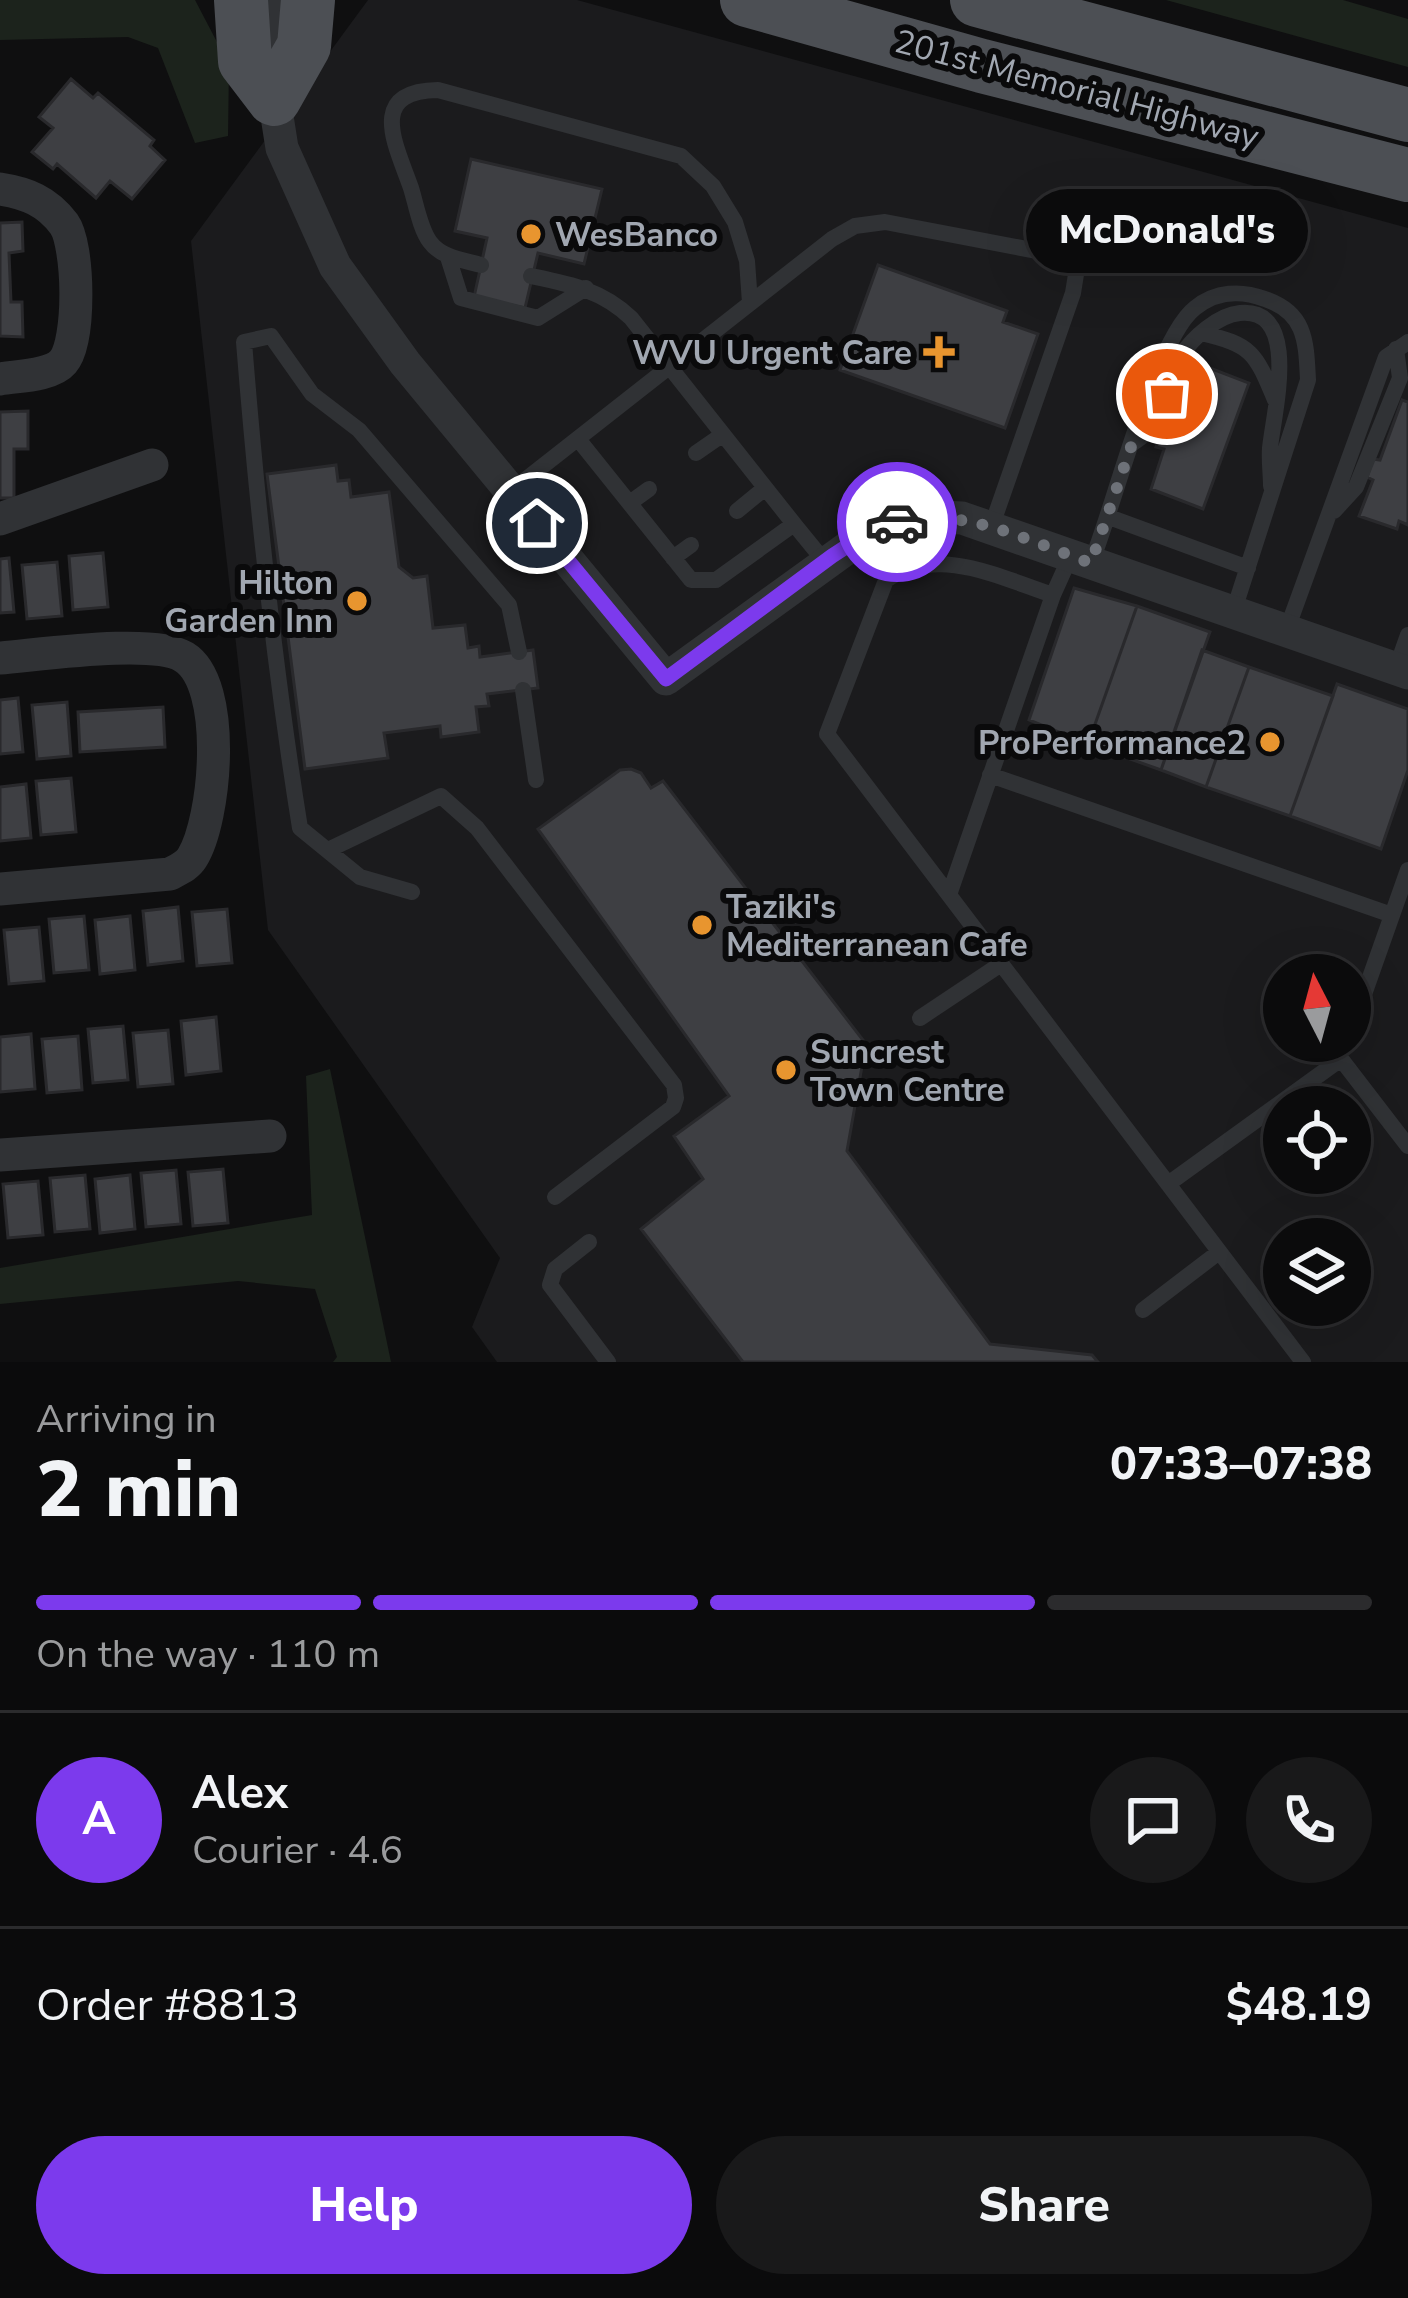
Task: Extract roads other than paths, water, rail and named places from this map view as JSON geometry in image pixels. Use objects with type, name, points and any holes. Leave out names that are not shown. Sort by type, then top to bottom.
[{"type":"main road","points":[[241,0],[245,61],[274,99],[304,46],[308,0]]},
{"type":"main road","name":"201st Memorial Highway","points":[[746,0],[1408,175]]},
{"type":"main road","name":"201st Memorial Highway","points":[[976,0],[1408,116]]},
{"type":"street","points":[[270,0],[274,99],[282,148],[335,266],[405,363],[666,679],[875,528],[921,516],[962,518],[1402,671]]},
{"type":"street","points":[[0,189],[31,194],[67,226],[77,294],[65,361],[52,370],[0,380]]},
{"type":"street","points":[[0,519],[152,464]]},
{"type":"street","points":[[0,658],[146,648],[183,655],[211,697],[212,744],[203,835],[190,862],[170,874],[0,889]]},
{"type":"street","points":[[0,1155],[270,1136]]},
{"type":"lane","points":[[482,265],[448,257],[429,241],[389,126],[394,106],[407,94],[438,90],[681,156],[713,186],[735,222],[747,261],[750,303]]},
{"type":"lane","points":[[511,491],[855,226],[885,222],[1058,255],[1077,268],[1073,293],[991,528]]},
{"type":"lane","points":[[448,257],[461,298],[538,318],[586,288]]},
{"type":"lane","points":[[531,276],[586,288],[613,300],[825,562]]},
{"type":"lane","points":[[949,895],[1053,595],[1109,518],[1169,339],[1194,308],[1222,293],[1249,293],[1279,304],[1296,317],[1306,346],[1308,380],[1233,614]]},
{"type":"lane","points":[[1132,444],[1155,429],[1179,359],[1201,333],[1233,313],[1251,313],[1263,318],[1277,338],[1271,499]]},
{"type":"lane","points":[[1201,333],[1247,347],[1258,359],[1277,406]]},
{"type":"lane","points":[[412,892],[360,877],[300,828],[274,661],[244,342],[271,336],[312,394],[359,430],[509,605],[519,652]]},
{"type":"lane","points":[[1286,632],[1386,357],[1402,346]]},
{"type":"lane","points":[[696,453],[722,435]]},
{"type":"lane","points":[[578,439],[691,580],[716,580],[794,524]]},
{"type":"lane","points":[[737,511],[765,488]]},
{"type":"lane","points":[[631,502],[649,489]]},
{"type":"lane","points":[[1109,518],[1248,568]]},
{"type":"lane","points":[[674,558],[691,545]]},
{"type":"lane","points":[[1053,595],[956,563],[907,567],[886,580],[827,734],[1303,1362]]},
{"type":"lane","points":[[1402,671],[1408,635]]},
{"type":"lane","points":[[523,689],[536,780]]},
{"type":"lane","points":[[990,775],[1392,915]]},
{"type":"lane","points":[[328,850],[441,796],[477,828],[674,1085],[673,1107],[555,1197]]},
{"type":"lane","points":[[1371,975],[1408,870]]},
{"type":"lane","points":[[920,1018],[1001,964]]},
{"type":"lane","points":[[1168,1184],[1337,1062]]},
{"type":"lane","points":[[1344,1062],[1406,1136]]},
{"type":"lane","points":[[589,1242],[555,1269],[550,1285],[608,1362]]},
{"type":"lane","points":[[1142,1310],[1219,1252]]},
{"type":"place","name":"WesBanco","points":[[531,234]]},
{"type":"place","name":"WVU Urgent Care","points":[[939,352]]},
{"type":"place","name":"McDonald's","points":[[1167,394]]},
{"type":"place","name":"Hilton Garden Inn","points":[[357,601]]},
{"type":"place","name":"ProPerformance2","points":[[1270,742]]},
{"type":"place","name":"Taziki's Mediterranean Cafe","points":[[702,925]]},
{"type":"place","name":"Suncrest Town Centre","points":[[786,1070]]}]
